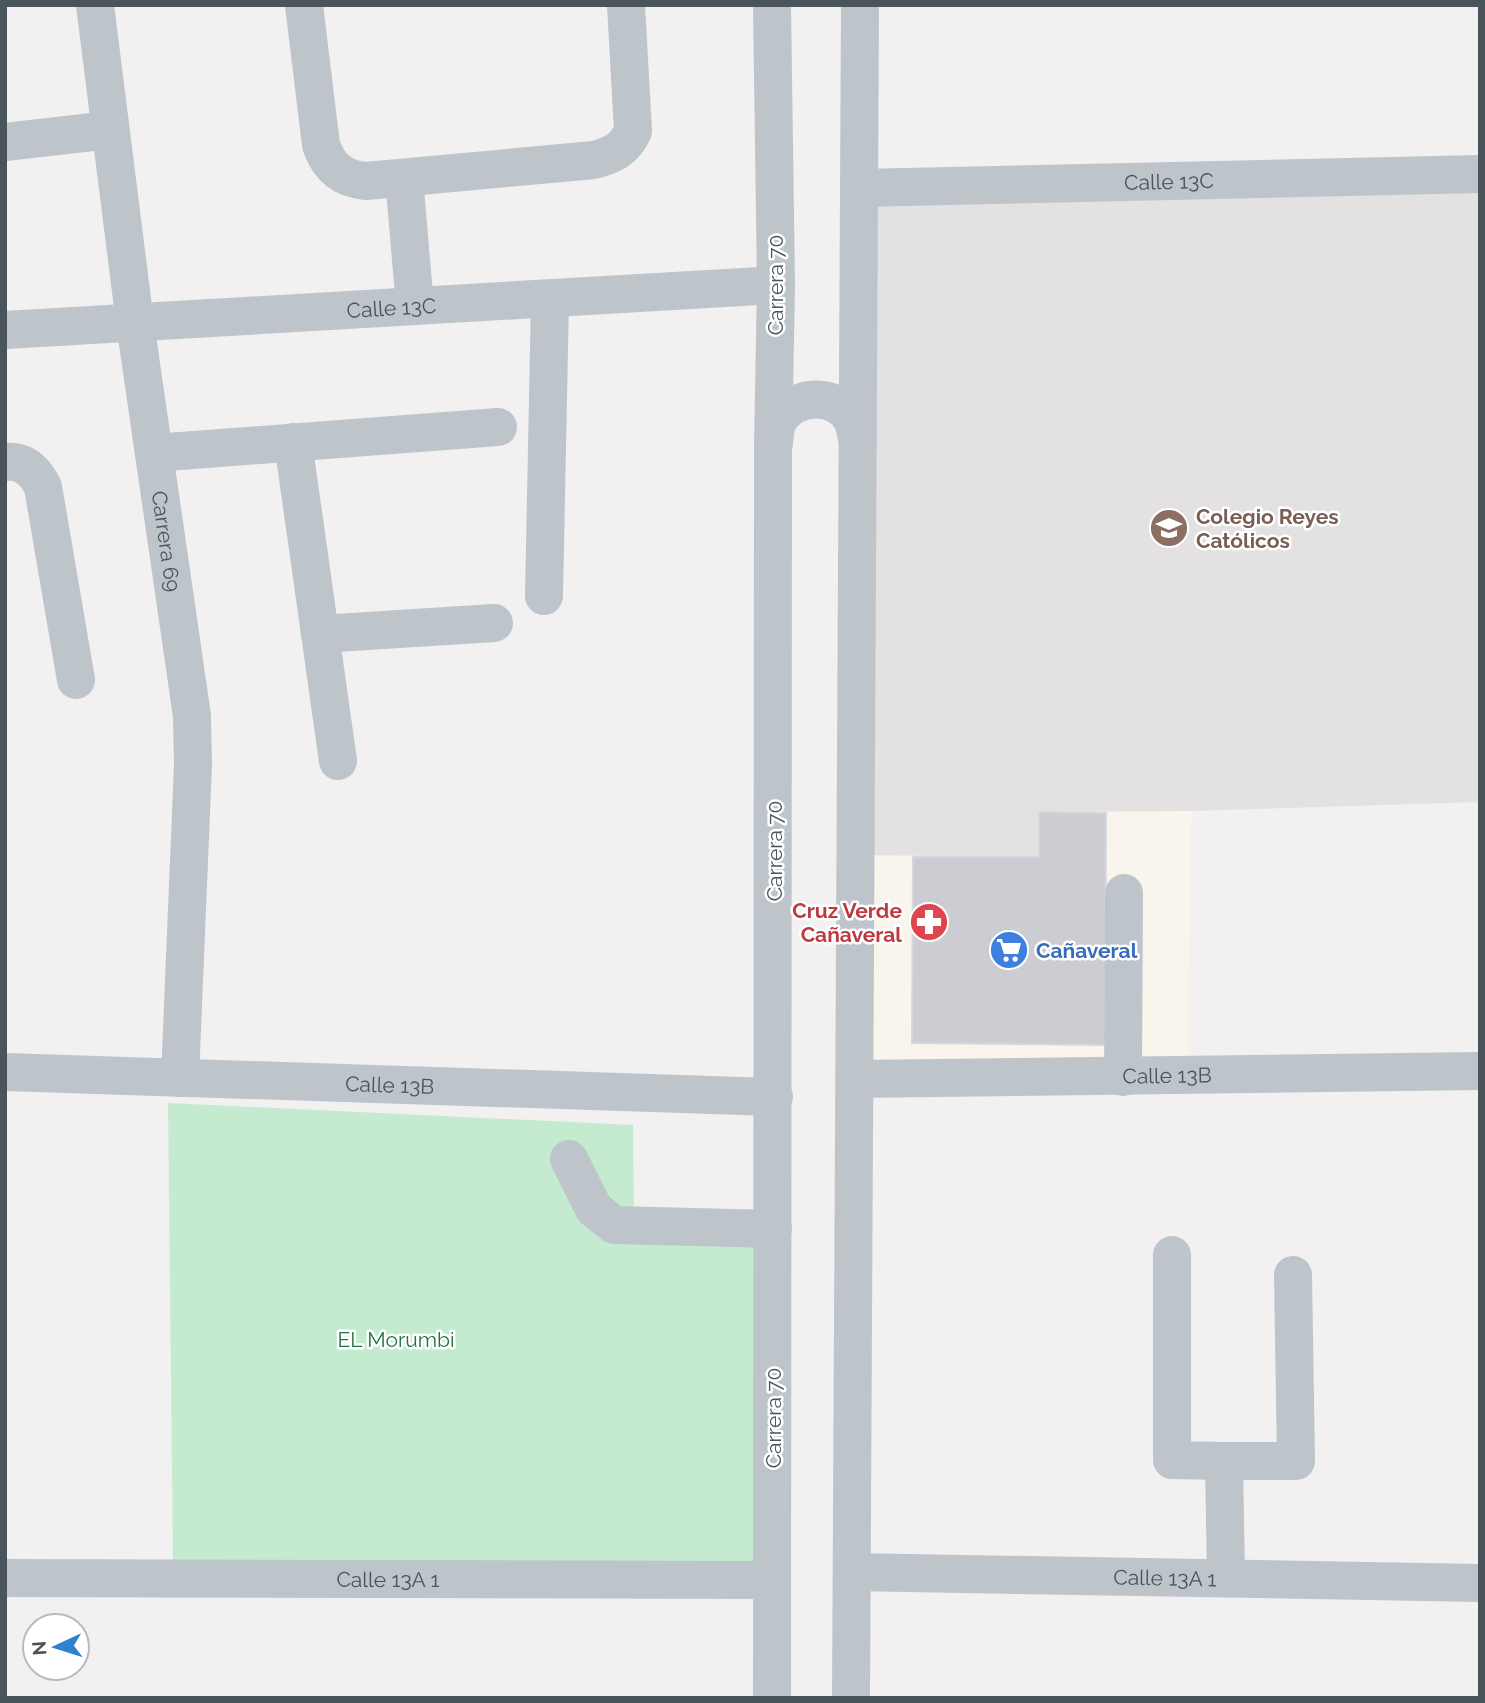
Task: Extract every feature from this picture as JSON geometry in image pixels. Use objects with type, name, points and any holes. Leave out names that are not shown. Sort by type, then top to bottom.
[{"type":"street","name":"Carrera 69","points":[[95,5],[135,323],[192,716],[193,765],[180,1078]]},
{"type":"street","points":[[304,5],[321,145],[325,158],[332,168],[354,180],[366,181],[594,160],[611,156],[627,144],[634,131],[626,5]]},
{"type":"street","name":"Carrera 70","points":[[772,5],[776,285],[773,445],[772,1698]]},
{"type":"street","points":[[851,1698],[860,5]]},
{"type":"street","points":[[5,142],[110,130]]},
{"type":"street","name":"Calle 13C","points":[[859,188],[1480,174]]},
{"type":"street","points":[[404,178],[415,306]]},
{"type":"street","name":"Calle 13C","points":[[5,330],[776,285]]},
{"type":"street","points":[[544,596],[550,299]]},
{"type":"street","points":[[773,445],[778,422],[792,405],[814,398],[836,404],[852,420],[858,442]]},
{"type":"street","points":[[154,453],[498,427]]},
{"type":"street","points":[[293,442],[338,761]]},
{"type":"street","points":[[5,461],[22,463],[31,469],[43,487],[76,680]]},
{"type":"street","points":[[320,634],[494,623]]},
{"type":"street","points":[[1123,1077],[1124,893]]},
{"type":"street","name":"Calle 13B","points":[[855,1079],[1480,1071]]},
{"type":"street","name":"Calle 13B","points":[[5,1072],[774,1097]]},
{"type":"street","points":[[569,1158],[594,1209],[614,1225],[773,1228]]},
{"type":"street","points":[[1172,1255],[1172,1460],[1296,1461],[1293,1275]]},
{"type":"street","points":[[1224,1461],[1226,1578]]},
{"type":"street","name":"Calle 13A 1","points":[[852,1572],[1480,1583]]},
{"type":"street","name":"Calle 13A 1","points":[[5,1578],[772,1580]]},
{"type":"shaded area","name":"Colegio Reyes Católicos","points":[[1480,174],[1480,802],[1191,811],[1040,812],[1039,857],[856,855],[859,188]]},
{"type":"shaded area","points":[[1191,811],[1188,1077],[855,1079],[856,855],[1038,857],[1039,812]]},
{"type":"green space","name":"EL Morumbi","points":[[168,1103],[633,1125],[634,1240],[757,1244],[762,1567],[173,1561]]},
{"type":"building","name":"Cañaveral","points":[[1039,812],[1106,813],[1105,1045],[912,1043],[913,857],[1039,857]]},
{"type":"place","name":"Colegio Reyes Católicos","points":[[1169,528]]},
{"type":"place","name":"Cruz Verde Cañaveral","points":[[929,922]]},
{"type":"place","name":"Cañaveral","points":[[1009,950]]}]
